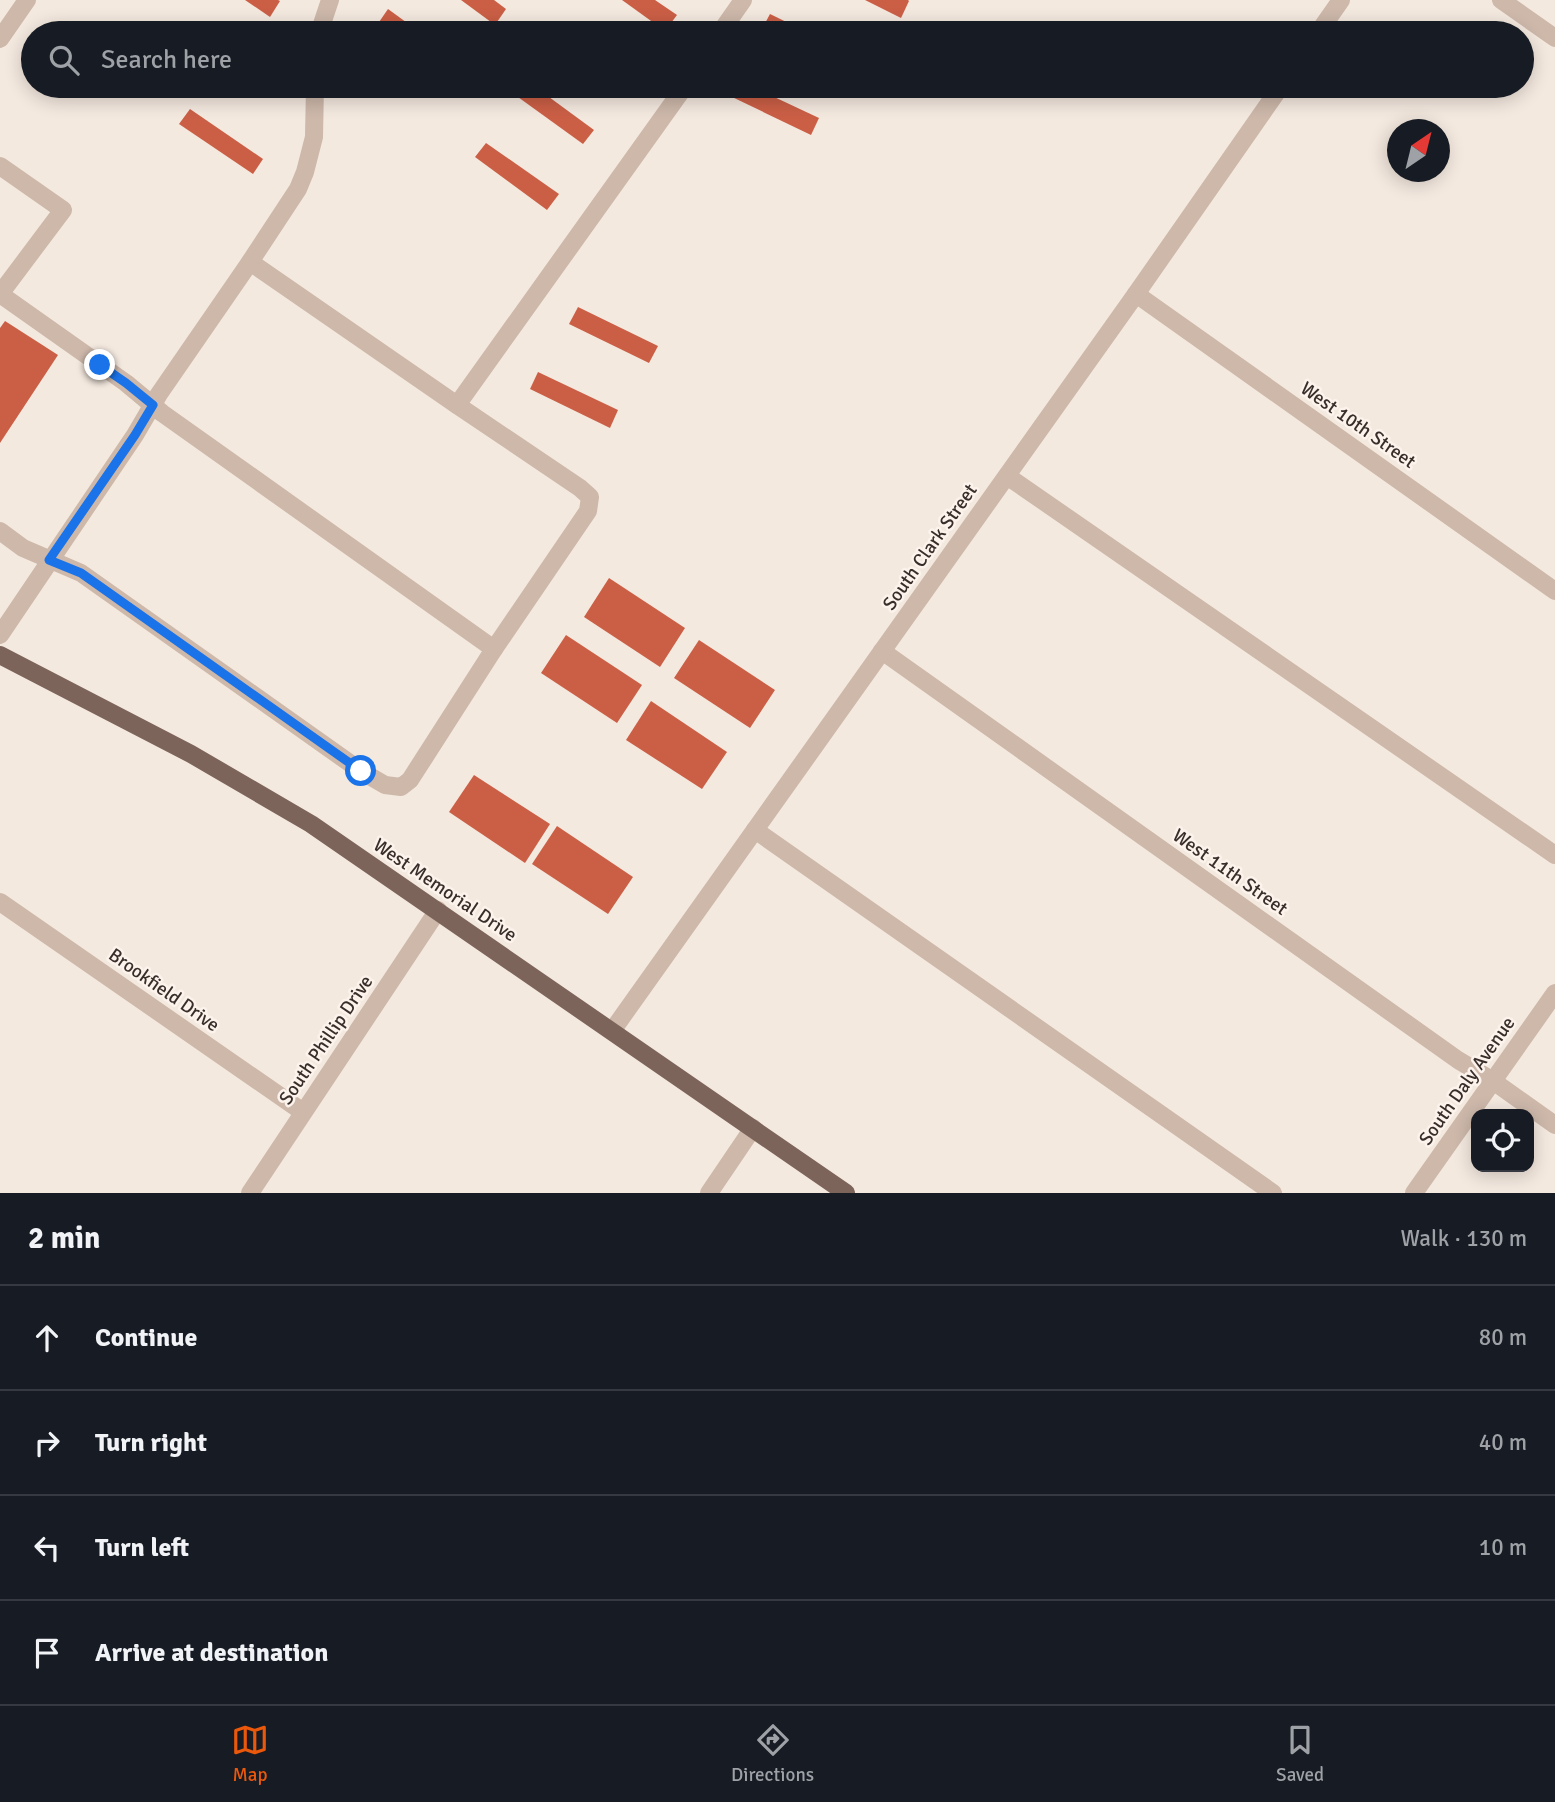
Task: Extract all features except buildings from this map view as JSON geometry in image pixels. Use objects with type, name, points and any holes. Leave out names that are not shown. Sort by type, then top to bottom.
[{"type":"main road","name":"West Memorial Drive","points":[[0,655],[191,754],[311,824],[846,1193]]},
{"type":"street","points":[[0,39],[27,0]]},
{"type":"street","points":[[323,21],[330,0]]},
{"type":"street","points":[[728,21],[743,0]]},
{"type":"street","points":[[1326,21],[1341,0]]},
{"type":"street","points":[[1501,0],[1531,21]]},
{"type":"street","points":[[1534,23],[1555,38]]},
{"type":"street","points":[[0,635],[298,189],[314,137],[315,98]]},
{"type":"street","points":[[457,405],[675,98]]},
{"type":"street","name":"South Clark Street","points":[[612,1031],[1273,98]]},
{"type":"street","points":[[0,166],[63,210],[0,294],[494,649]]},
{"type":"street","points":[[0,531],[23,548],[81,573],[361,771],[385,785],[401,787],[410,780],[494,649],[588,511],[590,497],[250,262]]},
{"type":"street","name":"West 10th Street","points":[[1136,294],[1555,591]]},
{"type":"street","points":[[1007,476],[1555,855]]},
{"type":"street","name":"West 11th Street","points":[[882,651],[1458,1060],[1555,1125]]},
{"type":"street","points":[[755,830],[1273,1193]]},
{"type":"street","name":"Brookfield Drive","points":[[0,902],[303,1112]]},
{"type":"street","name":"South Phillip Drive","points":[[250,1193],[438,910]]},
{"type":"street","name":"South Daly Avenue","points":[[1414,1193],[1555,993]]},
{"type":"street","points":[[709,1193],[752,1128]]},
{"type":"route","points":[[100,365],[153,405],[49,560],[81,573],[361,771]]}]
